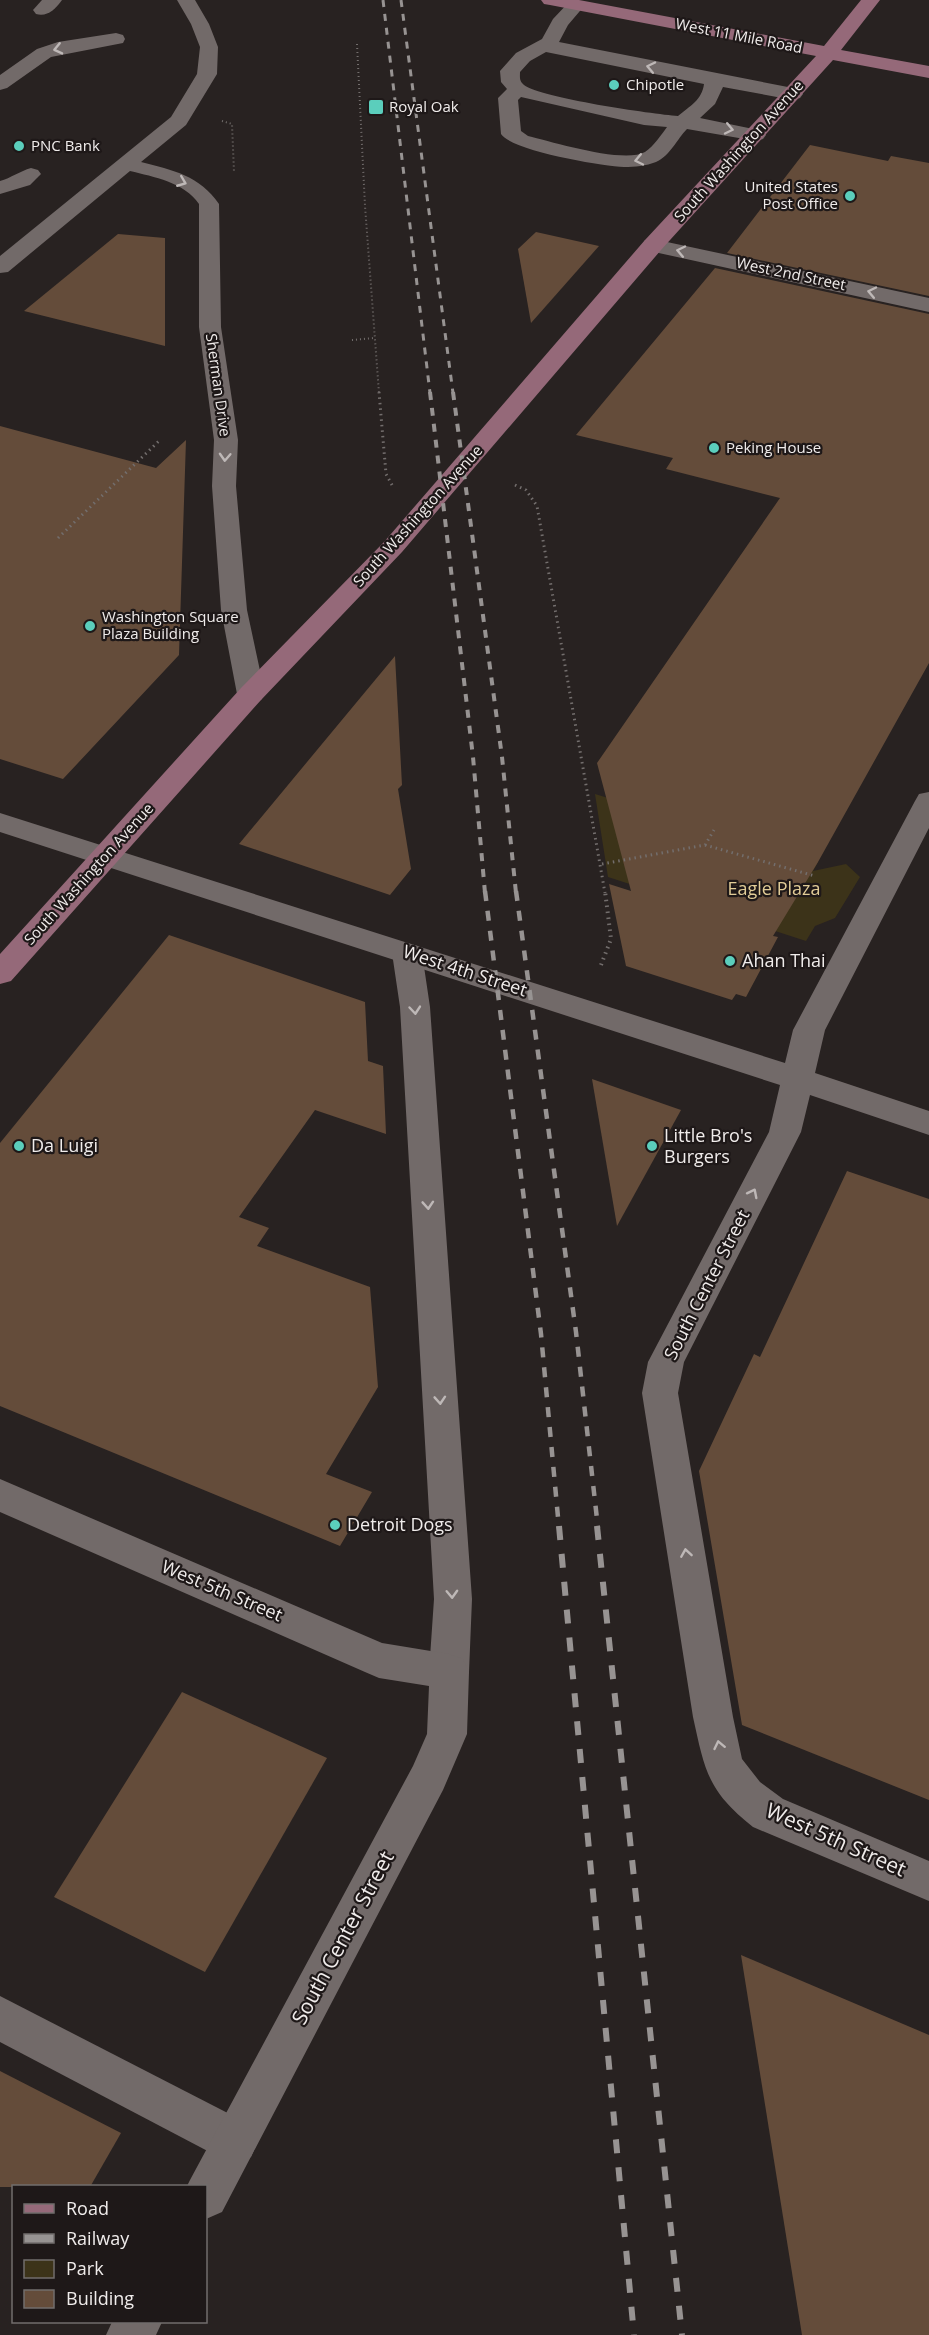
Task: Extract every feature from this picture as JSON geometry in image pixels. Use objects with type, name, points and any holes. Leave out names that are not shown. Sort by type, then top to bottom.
[{"type":"main road","name":"West 11 Mile Road","points":[[550,0],[929,72]]},
{"type":"main road","name":"South Washington Avenue","points":[[0,973],[250,694],[393,547],[654,245],[829,53],[871,0]]},
{"type":"street","points":[[0,267],[179,121],[207,74],[209,47],[200,24],[186,0]]},
{"type":"street","points":[[576,5],[561,23],[549,43],[523,57],[510,71],[511,82],[518,90],[548,99],[644,119],[756,135]]},
{"type":"street","points":[[0,84],[44,53],[58,48],[116,39]]},
{"type":"street","points":[[542,46],[793,94]]},
{"type":"street","points":[[581,52],[537,62],[529,68],[528,79],[544,88],[657,113],[682,123]]},
{"type":"street","points":[[518,90],[508,98],[511,134],[521,140],[612,161],[627,162],[651,157],[682,123],[710,98],[714,89],[714,80]]},
{"type":"street","name":"Sherman Drive","points":[[126,164],[188,184],[205,197],[209,204],[210,327],[226,440],[224,486],[234,610],[250,694]]},
{"type":"street","name":"West 2nd Street","points":[[654,245],[929,305]]},
{"type":"street","name":"South Center Street","points":[[746,1796],[724,1767],[713,1717],[660,1393],[666,1362],[785,1132],[809,1030],[929,801]]},
{"type":"street","name":"West 4th Street","points":[[0,822],[929,1123]]},
{"type":"street","name":"South Center Street","points":[[207,2194],[429,1777],[447,1734],[453,1599],[415,1007],[407,952]]},
{"type":"street","name":"West 5th Street","points":[[0,1495],[379,1659],[449,1672]]},
{"type":"street","name":"West 5th Street","points":[[746,1796],[776,1817],[929,1881]]},
{"type":"street","points":[[0,2018],[234,2141]]},
{"type":"path","points":[[357,44],[374,338],[386,474],[393,485]]},
{"type":"path","points":[[219,120],[232,124],[234,173]]},
{"type":"path","points":[[352,340],[374,338]]},
{"type":"path","points":[[58,538],[160,440]]},
{"type":"path","points":[[515,485],[526,490],[537,506],[602,864],[611,939],[601,965]]},
{"type":"path","points":[[705,844],[714,830]]},
{"type":"path","points":[[602,864],[705,844],[815,876]]},
{"type":"green space","name":"Eagle Plaza","points":[[595,794],[818,862],[813,871],[846,864],[860,877],[835,918],[815,926],[806,941],[608,877]]},
{"type":"building","name":"United States Post Office","points":[[810,145],[888,161],[891,156],[929,163],[929,296],[727,253]]},
{"type":"building","points":[[536,232],[599,246],[531,323],[518,249]]},
{"type":"building","points":[[118,234],[165,238],[165,346],[24,311]]},
{"type":"building","points":[[715,268],[929,314],[929,663],[818,862],[773,936],[778,937],[746,997],[736,994],[732,1000],[626,966],[609,884],[631,891],[597,763],[780,498],[666,469],[673,458],[576,435]]},
{"type":"building","name":"Washington Square Plaza Building","points":[[0,426],[156,468],[186,440],[179,655],[63,779],[0,759]]},
{"type":"building","points":[[395,656],[402,785],[398,789],[411,869],[390,895],[239,844]]},
{"type":"building","points":[[169,935],[365,1002],[368,1061],[383,1066],[386,1134],[315,1110],[239,1217],[269,1228],[257,1246],[370,1287],[378,1387],[326,1474],[372,1492],[340,1546],[0,1406],[0,1143]]},
{"type":"building","points":[[592,1079],[681,1110],[617,1226]]},
{"type":"building","points":[[847,1171],[929,1199],[929,1800],[742,1725],[699,1471],[754,1354],[760,1357]]},
{"type":"building","points":[[182,1692],[327,1758],[205,1972],[54,1897]]},
{"type":"building","points":[[741,1955],[929,2035],[929,2335],[802,2335]]},
{"type":"building","points":[[0,2071],[121,2133],[91,2185],[0,2187]]},
{"type":"railway","points":[[383,0],[430,393]]},
{"type":"railway","points":[[401,0],[453,393]]},
{"type":"railway","points":[[430,392],[473,757],[485,893]]},
{"type":"railway","points":[[453,392],[502,757],[516,893]]},
{"type":"railway","points":[[485,891],[541,1334],[559,1528]]},
{"type":"railway","points":[[516,891],[576,1332],[598,1528]]},
{"type":"railway","points":[[559,1526],[634,2335]]},
{"type":"railway","points":[[597,1526],[682,2335]]},
{"type":"place","name":"Chipotle","points":[[614,85]]},
{"type":"place","name":"Royal Oak","points":[[376,107]]},
{"type":"place","name":"PNC Bank","points":[[19,146]]},
{"type":"place","name":"United States Post Office","points":[[850,196]]},
{"type":"place","name":"Peking House","points":[[714,448]]},
{"type":"place","name":"Washington Square Plaza Building","points":[[90,626]]},
{"type":"place","name":"Ahan Thai","points":[[730,961]]},
{"type":"place","name":"Da Luigi","points":[[19,1146]]},
{"type":"place","name":"Little Bro's Burgers","points":[[652,1146]]},
{"type":"place","name":"Detroit Dogs","points":[[335,1525]]}]
